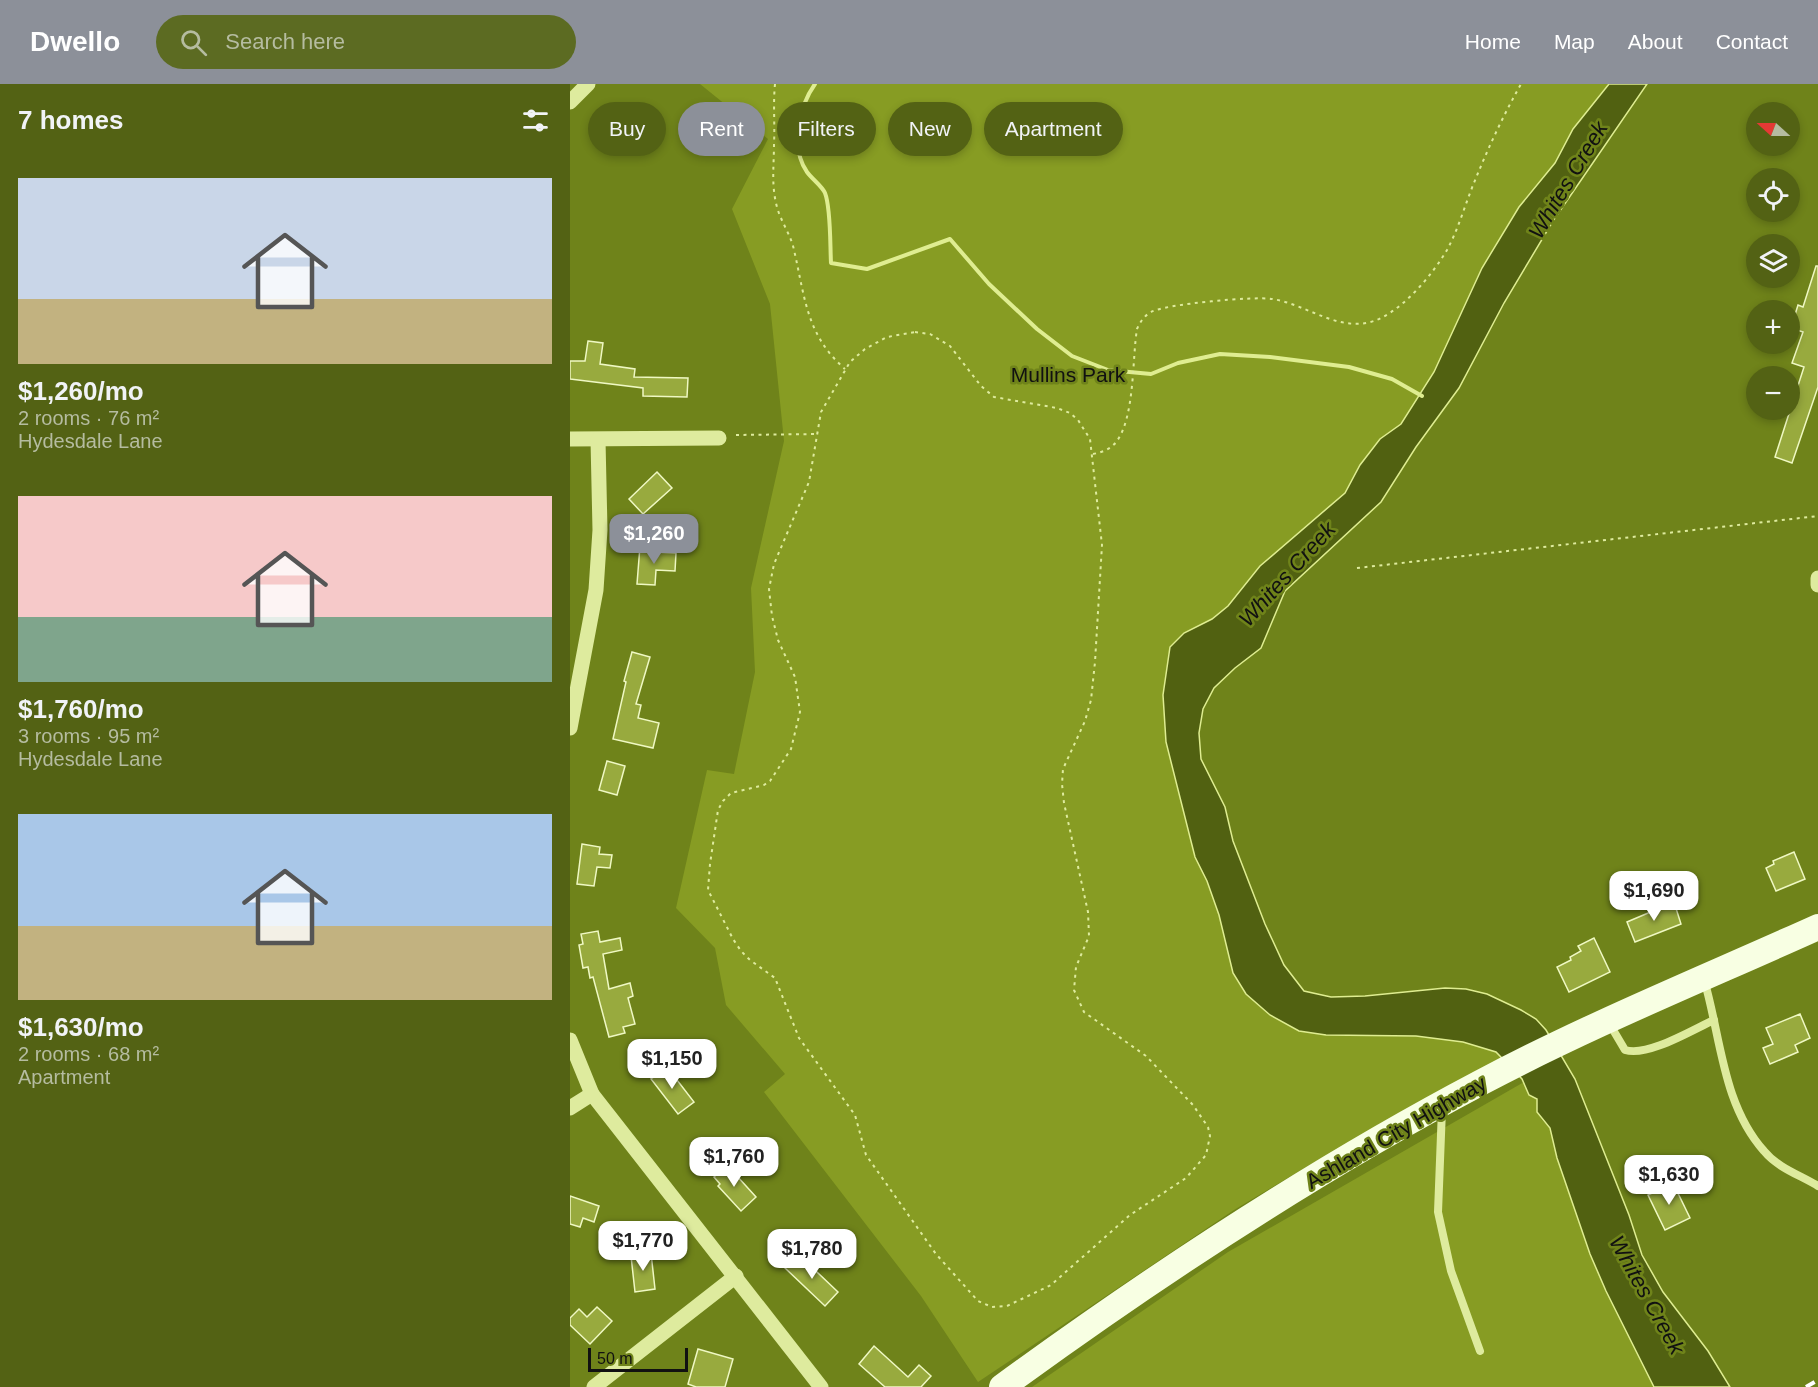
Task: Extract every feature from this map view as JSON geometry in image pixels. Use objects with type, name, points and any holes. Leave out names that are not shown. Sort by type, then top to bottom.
[{"type":"main road","name":"Ashland City Highway","points":[[1002,1387],[1119,1302],[1337,1163],[1479,1083],[1608,1021],[1818,927]]},
{"type":"street","points":[[570,102],[588,84]]},
{"type":"street","points":[[570,439],[719,438]]},
{"type":"street","points":[[570,728],[596,590],[600,530],[598,440]]},
{"type":"street","points":[[1818,578],[1818,585]]},
{"type":"street","points":[[570,1040],[592,1094],[821,1387]]},
{"type":"street","points":[[570,1108],[592,1094]]},
{"type":"street","points":[[594,1387],[736,1276]]},
{"type":"lane","points":[[1704,978],[1733,1098],[1754,1137],[1764,1152],[1784,1168],[1818,1186]]},
{"type":"lane","points":[[1608,1021],[1625,1050],[1634,1052],[1646,1050],[1714,1020]]},
{"type":"lane","points":[[1442,1105],[1438,1212],[1451,1271],[1480,1351]]},
{"type":"path","points":[[775,84],[773,123],[775,143],[771,178],[777,210],[794,247],[802,290],[816,334],[828,352],[845,369]]},
{"type":"path","points":[[1093,454],[1109,449],[1121,433],[1130,396],[1137,329],[1142,319],[1150,312],[1174,306],[1261,298],[1287,302],[1341,322],[1361,323],[1381,318],[1406,299],[1436,266],[1447,249],[1480,168],[1521,84]]},
{"type":"path","points":[[907,333],[930,334],[950,346],[981,386],[994,397],[1057,408],[1070,413],[1085,429],[1093,454],[1102,544],[1095,662],[1091,700],[1085,721],[1063,768],[1062,784],[1064,803],[1088,912],[1089,936],[1076,967],[1074,990],[1084,1012],[1146,1056],[1193,1105],[1208,1127],[1210,1146],[1199,1166],[1186,1178],[1130,1215],[1052,1286],[1007,1306],[992,1307],[978,1301],[936,1254],[866,1155],[855,1114],[799,1038],[775,978],[741,951],[708,890],[718,810],[723,801],[731,793],[770,782],[791,748],[800,712],[795,677],[773,622],[769,589],[774,564],[809,482],[821,412],[845,369],[865,349],[878,341],[907,333]]},
{"type":"path","points":[[736,435],[817,434]]},
{"type":"path","points":[[1357,568],[1818,516]]},
{"type":"green space","name":"Mullins Park","points":[[700,84],[1621,84],[1414,416],[1343,507],[1238,613],[1179,736],[1306,1025],[1457,1027],[1505,1057],[1306,1167],[1234,1210],[978,1382],[921,1296],[764,1092],[785,1074],[726,1005],[715,948],[676,908],[707,770],[734,774],[755,672],[751,588],[784,441],[770,304],[732,209],[759,156],[765,156],[765,145],[768,139],[765,137],[765,102],[722,102]]},
{"type":"green space","points":[[1524,1082],[1529,1095],[1538,1099],[1537,1107],[1541,1119],[1550,1128],[1557,1158],[1590,1254],[1654,1387],[1032,1387],[1228,1252]]},
{"type":"water","name":"Whites Creek","points":[[1609,84],[1647,84],[1553,221],[1504,303],[1459,388],[1416,447],[1381,502],[1285,591],[1261,648],[1214,688],[1203,709],[1199,733],[1201,759],[1225,807],[1233,841],[1265,924],[1284,965],[1304,991],[1331,997],[1445,988],[1466,989],[1487,994],[1521,1010],[1536,1019],[1546,1030],[1575,1079],[1629,1215],[1642,1255],[1663,1292],[1708,1351],[1730,1387],[1654,1387],[1590,1254],[1557,1158],[1550,1128],[1537,1112],[1537,1099],[1529,1095],[1522,1079],[1496,1052],[1463,1042],[1416,1036],[1326,1035],[1299,1031],[1270,1015],[1246,994],[1233,973],[1219,915],[1207,881],[1195,857],[1166,742],[1163,695],[1170,647],[1184,633],[1212,619],[1228,606],[1260,566],[1345,493],[1360,465],[1380,439],[1401,424],[1434,372],[1482,268],[1519,207],[1555,163],[1573,129]]},
{"type":"building","points":[[1816,266],[1818,266],[1818,387],[1792,463],[1775,457],[1787,420],[1800,420],[1800,379],[1804,367],[1792,363],[1795,354],[1800,354],[1800,340],[1803,332],[1800,331],[1800,306],[1803,307]]},
{"type":"building","points":[[588,341],[603,343],[600,364],[635,369],[634,377],[688,378],[687,397],[643,396],[643,388],[570,379],[570,361],[585,361]]},
{"type":"building","points":[[657,472],[672,488],[643,514],[629,499]]},
{"type":"building","points":[[640,546],[654,547],[654,552],[676,553],[675,571],[656,570],[655,585],[637,584]]},
{"type":"building","points":[[632,652],[650,657],[636,704],[641,705],[638,718],[659,723],[653,748],[613,739]]},
{"type":"building","points":[[607,761],[625,766],[617,795],[599,790]]},
{"type":"building","points":[[582,844],[600,847],[599,854],[612,855],[610,868],[597,867],[594,886],[577,884]]},
{"type":"building","points":[[1794,852],[1805,879],[1776,891],[1766,868],[1774,864],[1773,861]]},
{"type":"building","points":[[1674,902],[1681,924],[1635,942],[1627,922]]},
{"type":"building","points":[[598,931],[600,942],[620,938],[622,950],[603,954],[609,989],[630,983],[633,996],[628,998],[635,1024],[623,1027],[625,1033],[609,1037],[593,977],[590,978],[588,967],[583,968],[579,945],[583,944],[581,934]]},
{"type":"building","points":[[1594,938],[1610,972],[1569,992],[1557,967],[1571,960],[1570,957],[1581,951],[1578,946]]},
{"type":"building","points":[[1800,1014],[1810,1038],[1795,1045],[1798,1052],[1770,1064],[1763,1048],[1773,1044],[1766,1028]]},
{"type":"building","points":[[667,1067],[694,1102],[678,1114],[651,1079]]},
{"type":"building","points":[[727,1165],[756,1197],[741,1211],[718,1186],[720,1184],[714,1177]]},
{"type":"building","points":[[1673,1183],[1690,1218],[1665,1230],[1648,1195]]},
{"type":"building","points":[[570,1196],[599,1206],[594,1222],[583,1218],[580,1227],[570,1224]]},
{"type":"building","points":[[651,1253],[655,1289],[635,1292],[631,1256]]},
{"type":"building","points":[[798,1254],[838,1292],[825,1306],[785,1268]]},
{"type":"building","points":[[597,1307],[612,1321],[590,1344],[570,1325],[570,1318],[579,1309],[587,1317]]},
{"type":"building","points":[[874,1346],[908,1377],[919,1365],[931,1376],[921,1387],[885,1387],[859,1364]]},
{"type":"building","points":[[698,1349],[733,1359],[725,1387],[696,1387],[688,1384]]},
{"type":"waterway","points":[[815,84],[801,115],[799,151],[807,172],[824,190],[827,200],[831,263],[867,269],[950,239],[989,284],[1037,329],[1072,356],[1108,370],[1151,374],[1178,363],[1220,354],[1270,357],[1349,367],[1392,379],[1422,396]]},
{"type":"railway","points":[[1806,1387],[1818,1380]]}]
